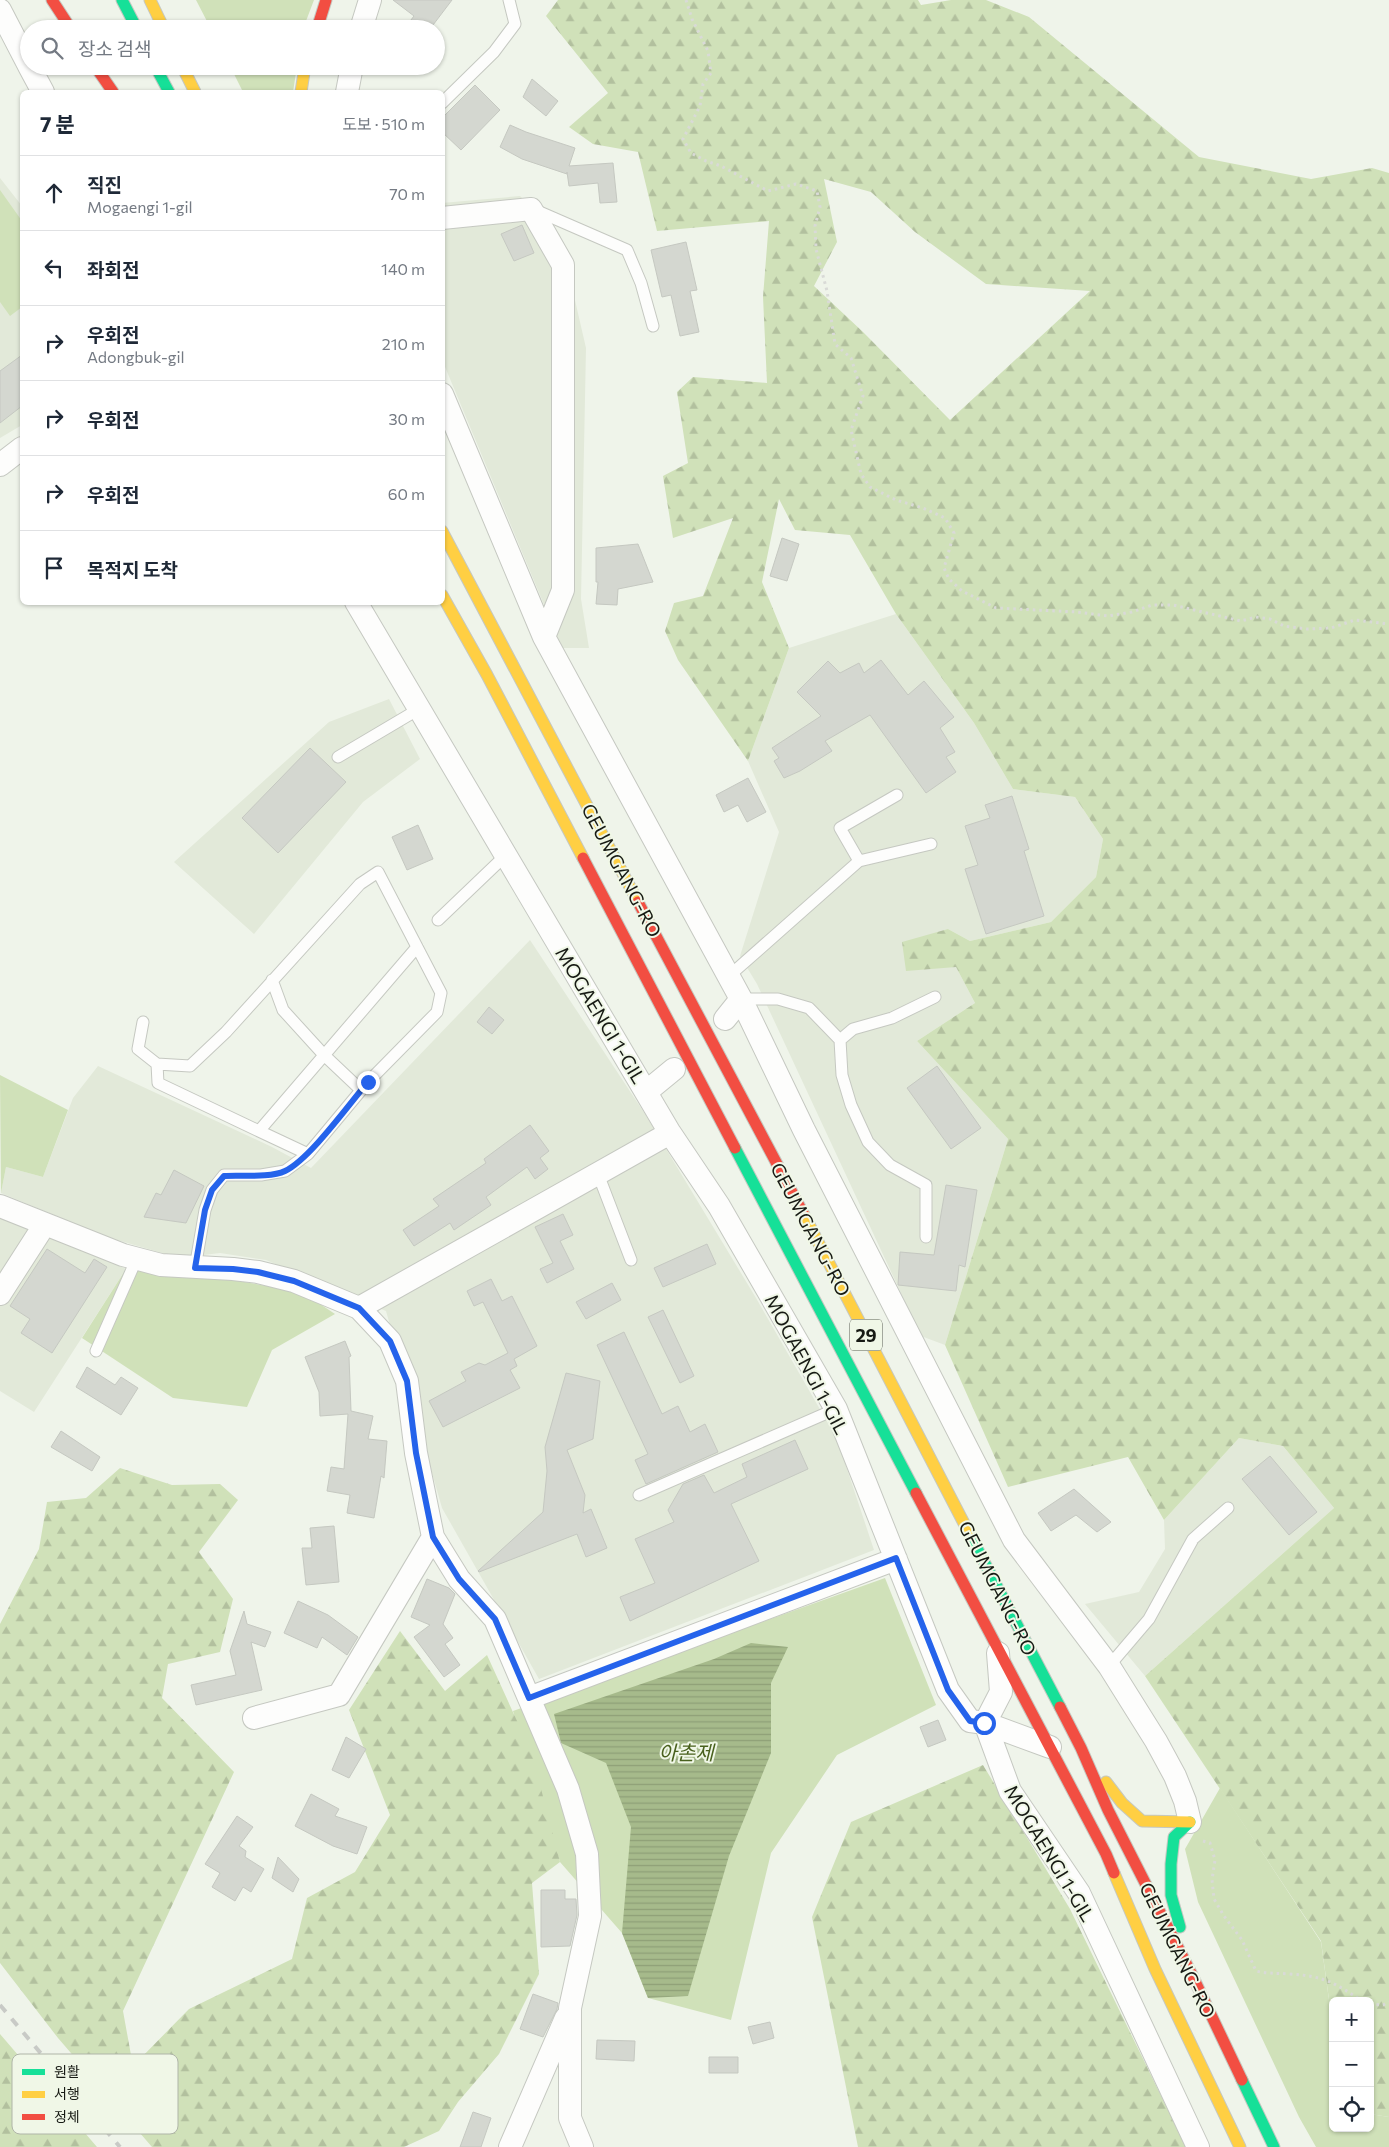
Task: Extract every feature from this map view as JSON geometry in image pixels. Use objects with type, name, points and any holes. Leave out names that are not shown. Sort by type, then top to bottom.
[{"type":"highway","points":[[52,0],[65,20]]},
{"type":"highway","points":[[122,0],[132,20]]},
{"type":"highway","points":[[150,0],[160,20]]},
{"type":"highway","points":[[320,20],[326,0]]},
{"type":"highway","points":[[101,75],[111,90]]},
{"type":"highway","points":[[160,75],[167,90]]},
{"type":"highway","points":[[186,75],[194,90]]},
{"type":"highway","points":[[302,75],[302,90]]},
{"type":"highway","name":"GEUMGANG-RO","points":[[445,537],[816,1237],[1081,1748],[1108,1810],[1192,1977],[1274,2147]]},
{"type":"highway","name":"GEUMGANG-RO","points":[[445,601],[487,675],[1106,1854],[1155,1969],[1240,2147]]},
{"type":"highway","points":[[435,605],[464,654],[487,675]]},
{"type":"highway","points":[[1081,1748],[1122,1803],[1142,1821],[1182,1830],[1171,1864],[1171,1895],[1192,1977]]},
{"type":"street","points":[[364,20],[370,0]]},
{"type":"street","points":[[0,10],[20,49]]},
{"type":"street","points":[[34,75],[41,90]]},
{"type":"street","points":[[347,90],[350,75]]},
{"type":"street","points":[[445,218],[531,209],[563,264],[563,590],[544,637]]},
{"type":"street","points":[[445,401],[544,637],[741,999],[804,1130],[1014,1540],[1109,1666],[1176,1776],[1185,1802],[1182,1830]]},
{"type":"street","points":[[0,465],[20,450]]},
{"type":"street","name":"MOGAENGI 1-GIL","points":[[358,605],[670,1133],[719,1206],[836,1409],[948,1690],[970,1721],[984,1723],[1010,1790],[1079,1893],[1198,2147]]},
{"type":"street","points":[[725,1019],[741,999]]},
{"type":"street","points":[[646,1092],[674,1069]]},
{"type":"street","points":[[359,1308],[670,1133]]},
{"type":"street","points":[[1,1209],[123,1254],[161,1265],[258,1272],[294,1281],[359,1308],[390,1341],[407,1381],[416,1453],[433,1537],[459,1579],[495,1619],[568,1789],[587,1854],[590,1916],[570,2008],[510,2147]]},
{"type":"street","points":[[0,1294],[45,1224]]},
{"type":"street","points":[[254,1718],[339,1695],[433,1537]]},
{"type":"street","points":[[529,1698],[896,1558]]},
{"type":"street","points":[[997,1645],[1001,1692],[984,1723],[1050,1747]]},
{"type":"street","points":[[570,2008],[570,2118],[582,2147]]},
{"type":"lane","points":[[445,101],[494,52],[514,24],[509,0]]},
{"type":"lane","points":[[531,209],[627,250],[641,283],[653,326]]},
{"type":"lane","points":[[338,757],[419,708]]},
{"type":"lane","points":[[859,861],[840,828],[897,795]]},
{"type":"lane","points":[[729,976],[859,861],[931,844]]},
{"type":"lane","points":[[438,920],[506,855]]},
{"type":"lane","points":[[143,1022],[138,1049],[157,1064],[190,1066],[226,1032],[360,884],[378,872],[441,993],[437,1012],[361,1090],[308,1154],[285,1171],[262,1175],[224,1176],[212,1190],[205,1210],[195,1268]]},
{"type":"lane","points":[[259,1131],[417,947]]},
{"type":"lane","points":[[272,980],[283,1010],[324,1055],[361,1090]]},
{"type":"lane","points":[[840,1040],[853,1029],[892,1018],[935,997]]},
{"type":"lane","points":[[741,999],[778,999],[808,1008],[840,1040],[842,1075],[851,1105],[868,1142],[890,1164],[926,1186],[926,1237]]},
{"type":"lane","points":[[157,1064],[158,1082],[308,1154]]},
{"type":"lane","points":[[598,1174],[631,1260]]},
{"type":"lane","points":[[96,1351],[137,1258]]},
{"type":"lane","points":[[639,1495],[836,1409]]},
{"type":"lane","points":[[1109,1666],[1149,1619],[1192,1539],[1228,1508]]},
{"type":"path","points":[[686,0],[692,19],[708,51],[711,72],[703,84],[700,106],[683,139],[690,153],[722,166],[768,191],[796,184],[817,191],[820,207],[815,226],[816,249],[827,291],[835,344],[851,358],[863,396],[851,430],[861,474],[870,487],[896,500],[923,508],[946,518],[954,533],[944,568],[949,579],[955,585],[962,591],[996,608],[1077,612],[1108,616],[1132,612],[1152,605],[1173,605],[1240,621],[1256,617],[1270,619],[1284,626],[1307,629],[1331,628],[1355,620],[1389,624]]},
{"type":"path","points":[[1182,1830],[1210,1843],[1214,1860],[1212,1880],[1214,1899],[1242,1940],[1256,1971],[1268,1974],[1308,1975],[1332,1982],[1356,1997]]},
{"type":"path","points":[[1374,2004],[1383,2005],[1389,2002]]},
{"type":"shaded area","points":[[0,178],[20,203],[20,426],[0,438]]},
{"type":"shaded area","points":[[520,196],[560,235],[586,348],[581,599],[589,648],[562,648],[445,367],[445,203]]},
{"type":"shaded area","points":[[896,614],[974,723],[1013,789],[1075,797],[1103,839],[1096,877],[1051,922],[970,941],[948,929],[956,967],[975,1003],[917,1041],[1008,1139],[945,1345],[921,1336],[757,984],[740,956],[779,832],[748,761],[789,648]]},
{"type":"shaded area","points":[[389,699],[420,759],[363,802],[254,934],[174,862],[329,722]]},
{"type":"shaded area","points":[[530,940],[645,1114],[756,1298],[837,1439],[874,1550],[539,1679],[442,1508],[386,1311],[266,1260],[220,1253],[179,1258],[107,1237],[1,1193],[6,1167],[43,1177],[73,1098],[98,1066],[272,1147],[311,1168]]},
{"type":"shaded area","points":[[0,1216],[48,1232],[126,1269],[34,1412],[0,1391]]},
{"type":"shaded area","points":[[1239,1438],[1283,1446],[1334,1508],[1145,1676],[1085,1604],[1139,1592],[1165,1549],[1164,1520]]},
{"type":"green space","points":[[196,0],[314,0],[306,20],[206,20]]},
{"type":"green space","points":[[558,0],[918,0],[921,5],[951,0],[986,0],[1029,17],[1199,157],[1311,179],[1372,168],[1389,173],[1389,2117],[1374,2115],[1374,1997],[1329,1997],[1329,2000],[1321,1941],[1145,1676],[1334,1508],[1283,1446],[1239,1438],[1164,1520],[1128,1457],[1008,1487],[945,1345],[1008,1139],[917,1041],[975,1003],[956,967],[906,971],[902,942],[948,929],[970,941],[1051,922],[1096,877],[1103,839],[1075,797],[1013,789],[974,723],[896,614],[850,535],[795,530],[779,499],[762,582],[789,648],[748,761],[678,660],[665,631],[674,603],[703,596],[733,518],[673,538],[663,476],[688,463],[677,392],[693,377],[767,383],[763,297],[769,221],[657,231],[638,152],[593,144],[569,127],[608,93],[546,16]],"holes":[[[824,179],[871,192],[915,232],[986,284],[1090,291],[950,420],[863,332],[814,286],[837,242]]]},
{"type":"green space","points":[[234,75],[296,75],[293,90],[242,90]]},
{"type":"green space","points":[[0,190],[20,218],[20,308],[10,316],[0,302]]},
{"type":"green space","points":[[0,1075],[68,1110],[43,1177],[6,1167],[1,1193]]},
{"type":"green space","points":[[126,1269],[216,1277],[302,1292],[335,1314],[272,1350],[247,1407],[173,1398],[82,1338]]},
{"type":"green space","points":[[120,1468],[172,1485],[220,1484],[238,1500],[199,1552],[233,1599],[220,1652],[168,1664],[162,1698],[234,1772],[123,2011],[131,2054],[72,2054],[0,1963],[0,1624],[39,1549],[47,1502],[86,1498]]},
{"type":"green space","points":[[885,1578],[936,1705],[837,1755],[771,1853],[731,2020],[648,1998],[622,1933],[560,1862],[513,1711]]},
{"type":"green space","points":[[400,1631],[445,1691],[487,1655],[532,1754],[560,1862],[532,1883],[539,1974],[499,2054],[458,2102],[439,2131],[404,2147],[152,2147],[141,2134],[178,2134],[178,2054],[145,2054],[189,2009],[292,1959],[307,1898],[355,1872],[390,1815],[349,1710]]},
{"type":"green space","points":[[983,1765],[1070,1909],[1186,2147],[858,2147],[812,1917],[851,1822]]},
{"type":"green space","points":[[1220,1788],[1321,1942],[1329,2000],[1329,2132],[1374,2132],[1374,2115],[1389,2117],[1389,2147],[1316,2147],[1299,2117],[1198,1902],[1185,1849]]},
{"type":"green space","points":[[0,2034],[17,2054],[12,2054],[12,2134],[86,2134],[97,2147],[0,2147]]},
{"type":"water","name":"아촌제","points":[[751,1643],[788,1647],[771,1683],[771,1753],[729,1856],[688,1996],[648,1998],[622,1933],[631,1827],[606,1763],[561,1743],[554,1714],[714,1659]]},
{"type":"building","points":[[393,0],[452,0],[437,20],[411,20],[414,16]]},
{"type":"building","points":[[532,79],[558,101],[546,116],[523,97]]},
{"type":"building","points":[[475,85],[500,110],[461,150],[445,135],[445,115]]},
{"type":"building","points":[[510,125],[575,148],[569,166],[613,163],[617,202],[600,203],[598,183],[569,186],[567,172],[567,174],[522,159],[500,147]]},
{"type":"building","points":[[522,225],[534,253],[514,261],[501,234]]},
{"type":"building","points":[[686,242],[697,290],[690,291],[699,332],[680,336],[671,295],[662,297],[651,250]]},
{"type":"building","points":[[20,356],[20,408],[0,423],[0,371]]},
{"type":"building","points":[[782,538],[799,544],[787,581],[770,576]]},
{"type":"building","points":[[638,544],[653,582],[618,589],[617,605],[596,604],[598,582],[596,582],[596,548]]},
{"type":"building","points":[[881,660],[908,695],[924,681],[954,717],[940,728],[955,752],[946,757],[956,772],[926,793],[870,715],[825,741],[832,751],[800,771],[784,778],[774,761],[779,758],[772,748],[821,716],[797,692],[828,661],[840,673],[859,663],[864,673]]},
{"type":"building","points":[[310,748],[346,782],[278,853],[242,818]]},
{"type":"building","points":[[748,778],[766,812],[747,822],[738,805],[724,812],[716,795]]},
{"type":"building","points":[[1012,796],[1029,849],[1024,851],[1044,916],[986,934],[965,869],[978,865],[965,826],[990,818],[985,805]]},
{"type":"building","points":[[418,825],[433,859],[407,870],[392,837]]},
{"type":"building","points":[[489,1007],[504,1020],[492,1034],[477,1022]]},
{"type":"building","points":[[937,1066],[981,1128],[951,1149],[907,1088]]},
{"type":"building","points":[[530,1125],[549,1151],[540,1158],[548,1169],[535,1179],[527,1167],[486,1197],[491,1205],[454,1230],[450,1223],[414,1246],[403,1230],[439,1206],[433,1199],[486,1163],[484,1159]]},
{"type":"building","points":[[174,1170],[204,1186],[186,1223],[144,1217],[156,1193],[161,1195]]},
{"type":"building","points":[[946,1185],[977,1190],[965,1267],[959,1265],[956,1291],[898,1285],[900,1252],[934,1255]]},
{"type":"building","points":[[563,1214],[573,1235],[560,1241],[574,1269],[547,1283],[540,1269],[553,1263],[535,1227]]},
{"type":"building","points":[[707,1244],[716,1264],[663,1287],[654,1268]]},
{"type":"building","points":[[47,1249],[85,1273],[94,1259],[107,1267],[52,1353],[21,1333],[30,1319],[10,1306]]},
{"type":"building","points":[[491,1279],[502,1301],[512,1296],[537,1346],[514,1359],[517,1366],[510,1370],[520,1388],[443,1427],[429,1401],[466,1381],[461,1372],[479,1363],[485,1365],[508,1353],[483,1302],[474,1306],[467,1291]]},
{"type":"building","points":[[612,1283],[621,1300],[586,1319],[576,1302]]},
{"type":"building","points":[[663,1310],[694,1376],[680,1383],[648,1317]]},
{"type":"building","points":[[624,1332],[662,1414],[678,1406],[690,1432],[705,1424],[718,1452],[646,1484],[635,1460],[648,1454],[597,1345]]},
{"type":"building","points":[[345,1341],[351,1356],[349,1357],[351,1411],[373,1416],[368,1439],[387,1441],[384,1478],[381,1476],[374,1518],[347,1513],[350,1495],[327,1491],[331,1467],[344,1469],[348,1414],[320,1416],[319,1392],[305,1357]]},
{"type":"building","points":[[87,1367],[115,1385],[121,1377],[138,1388],[121,1415],[76,1387]]},
{"type":"building","points":[[566,1373],[600,1381],[593,1439],[567,1450],[585,1495],[583,1513],[591,1509],[607,1548],[586,1557],[577,1534],[479,1572],[543,1512],[547,1471],[545,1447]]},
{"type":"building","points":[[61,1431],[100,1457],[92,1471],[51,1447]]},
{"type":"building","points":[[795,1440],[808,1469],[731,1504],[759,1561],[630,1621],[620,1597],[655,1583],[635,1539],[674,1522],[668,1510],[683,1484],[704,1475],[714,1493],[747,1477],[742,1464]]},
{"type":"building","points":[[1270,1456],[1317,1512],[1289,1535],[1242,1479]]},
{"type":"building","points":[[1074,1489],[1111,1522],[1097,1532],[1076,1515],[1051,1531],[1038,1513]]},
{"type":"building","points":[[334,1526],[339,1582],[306,1585],[302,1548],[312,1548],[310,1528]]},
{"type":"building","points":[[427,1579],[449,1588],[455,1594],[443,1624],[453,1638],[445,1644],[460,1665],[444,1677],[414,1637],[430,1625],[411,1617]]},
{"type":"building","points":[[298,1601],[328,1615],[358,1637],[347,1655],[322,1637],[317,1648],[284,1633]]},
{"type":"building","points":[[244,1611],[247,1624],[271,1632],[265,1647],[251,1642],[262,1690],[196,1705],[191,1685],[236,1675],[230,1651]]},
{"type":"building","points":[[938,1720],[946,1740],[928,1747],[920,1727]]},
{"type":"building","points":[[346,1737],[366,1749],[349,1778],[332,1770]]},
{"type":"building","points":[[311,1794],[339,1809],[335,1816],[367,1827],[357,1854],[333,1846],[295,1826]]},
{"type":"building","points":[[237,1816],[253,1827],[239,1846],[246,1851],[245,1857],[264,1869],[251,1892],[243,1887],[235,1901],[212,1887],[220,1873],[205,1864]]},
{"type":"building","points":[[278,1857],[299,1879],[293,1892],[272,1878]]},
{"type":"building","points":[[541,1890],[565,1890],[565,1899],[576,1899],[577,1915],[570,1946],[541,1947]]},
{"type":"building","points":[[533,1994],[558,2003],[557,2009],[543,2037],[520,2029]]},
{"type":"building","points":[[770,2022],[774,2038],[753,2044],[748,2027]]},
{"type":"building","points":[[597,2040],[635,2041],[634,2061],[596,2059]]},
{"type":"building","points":[[709,2057],[738,2057],[738,2073],[709,2073]]},
{"type":"building","points":[[473,2112],[491,2118],[481,2147],[460,2147]]},
{"type":"railway","points":[[0,2005],[41,2054]]},
{"type":"railway","points":[[109,2134],[120,2147]]},
{"type":"traffic: fast","points":[[122,0],[132,20]]},
{"type":"traffic: fast","points":[[160,75],[168,90]]},
{"type":"traffic: fast","points":[[735,1148],[916,1493]]},
{"type":"traffic: fast","points":[[969,1533],[1060,1707]]},
{"type":"traffic: fast","points":[[1180,1927],[1171,1895],[1171,1864],[1174,1837],[1190,1822]]},
{"type":"traffic: fast","points":[[1242,2080],[1274,2147]]},
{"type":"traffic: slow","points":[[150,0],[160,20]]},
{"type":"traffic: slow","points":[[186,75],[194,90]]},
{"type":"traffic: slow","points":[[301,90],[304,75]]},
{"type":"traffic: slow","points":[[445,537],[638,902]]},
{"type":"traffic: slow","points":[[445,600],[487,675],[583,858]]},
{"type":"traffic: slow","points":[[803,1213],[969,1533]]},
{"type":"traffic: slow","points":[[1106,1782],[1122,1803],[1142,1821],[1190,1822]]},
{"type":"traffic: slow","points":[[1114,1873],[1155,1969],[1240,2147]]},
{"type":"traffic: jam","points":[[52,0],[65,20]]},
{"type":"traffic: jam","points":[[320,20],[326,0]]},
{"type":"traffic: jam","points":[[101,75],[112,90]]},
{"type":"traffic: jam","points":[[583,858],[735,1148]]},
{"type":"traffic: jam","points":[[638,902],[803,1213]]},
{"type":"traffic: jam","points":[[916,1493],[1106,1854],[1114,1873]]},
{"type":"traffic: jam","points":[[1060,1707],[1081,1748],[1108,1810],[1193,1977],[1242,2080]]},
{"type":"route","points":[[368,1082],[308,1154],[285,1171],[262,1175],[224,1176],[212,1190],[205,1210],[195,1268],[258,1272],[294,1281],[359,1308],[390,1341],[407,1381],[416,1453],[433,1537],[459,1579],[495,1619],[529,1698],[896,1558],[948,1690],[970,1721],[984,1723]]}]
